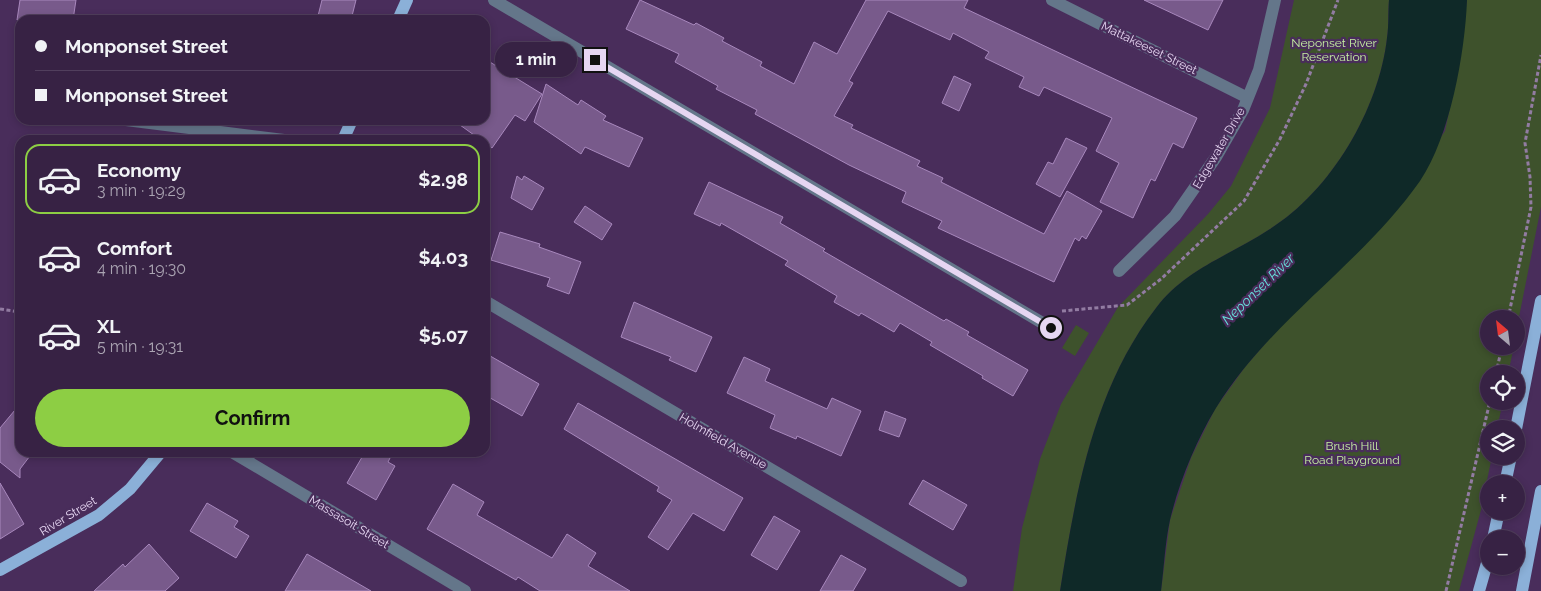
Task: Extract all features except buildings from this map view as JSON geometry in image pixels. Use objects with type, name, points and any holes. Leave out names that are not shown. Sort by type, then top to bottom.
[{"type":"main road","points":[[400,15],[407,0]]},
{"type":"main road","points":[[1518,420],[1541,301]]},
{"type":"main road","name":"River Street","points":[[0,570],[99,515],[130,489],[157,457]]},
{"type":"main road","points":[[1522,591],[1541,491]]},
{"type":"main road","points":[[1479,591],[1484,575]]},
{"type":"street","points":[[494,0],[1051,328]]},
{"type":"street","name":"Mattakeeset Street","points":[[1052,0],[1246,98]]},
{"type":"street","name":"Edgewater Drive","points":[[1119,271],[1160,233],[1180,209],[1216,157],[1243,110],[1246,98],[1259,70],[1275,0]]},
{"type":"street","points":[[166,125],[244,135]]},
{"type":"street","name":"Holmfield Avenue","points":[[490,304],[961,581]]},
{"type":"street","name":"Massasoit Street","points":[[240,457],[465,591]]},
{"type":"path","points":[[1062,311],[1127,305],[1161,279],[1244,201],[1287,124],[1306,84],[1338,0]]},
{"type":"path","points":[[1510,310],[1531,207],[1530,177],[1525,143],[1541,55]]},
{"type":"path","points":[[0,309],[15,311]]},
{"type":"path","points":[[1446,591],[1488,410]]},
{"type":"green space","name":"Neponset River Reservation","points":[[1294,0],[1389,0],[1388,33],[1382,65],[1363,120],[1332,171],[1292,213],[1270,229],[1195,273],[1168,294],[1156,308],[1134,340],[1102,407],[1090,443],[1081,480],[1060,591],[1013,591],[1022,528],[1040,459],[1061,404],[1118,307],[1208,214],[1231,186],[1270,108]]},
{"type":"green space","name":"Brush Hill Road Playground","points":[[1467,0],[1541,0],[1541,207],[1520,310],[1480,310],[1480,355],[1512,355],[1510,365],[1480,365],[1480,410],[1501,410],[1499,420],[1480,420],[1480,465],[1490,465],[1488,475],[1480,475],[1480,514],[1459,591],[1161,591],[1170,520],[1191,458],[1215,409],[1245,367],[1284,322],[1375,234],[1445,131],[1456,79]]},
{"type":"green space","points":[[1076,325],[1089,333],[1075,356],[1062,348]]},
{"type":"water","name":"Neponset River","points":[[1389,0],[1467,0],[1463,44],[1454,94],[1440,142],[1431,163],[1397,211],[1371,240],[1262,347],[1238,376],[1216,408],[1189,462],[1178,491],[1170,520],[1161,591],[1060,591],[1073,517],[1090,443],[1102,407],[1134,340],[1168,294],[1195,273],[1270,229],[1292,213],[1332,171],[1363,120],[1374,92],[1387,38]]},
{"type":"route","points":[[595,60],[1051,328]]}]
